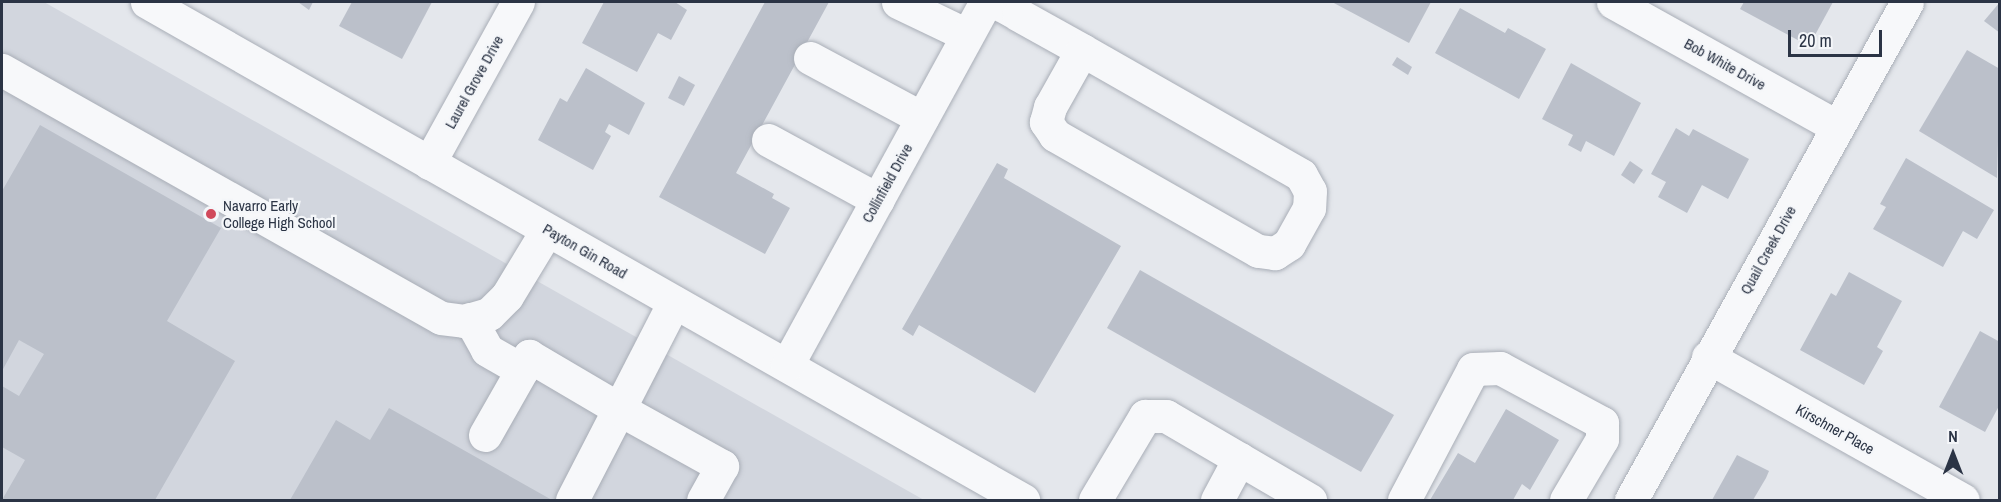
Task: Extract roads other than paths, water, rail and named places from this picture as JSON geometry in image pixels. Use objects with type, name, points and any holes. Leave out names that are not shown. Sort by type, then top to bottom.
[{"type":"street","name":"Payton Gin Road","points":[[147,2],[1023,501]]},
{"type":"street","name":"Laurel Grove Drive","points":[[429,163],[518,2]]},
{"type":"street","points":[[898,2],[967,35]]},
{"type":"street","name":"Collinfield Drive","points":[[787,365],[986,2]]},
{"type":"street","points":[[996,2],[1083,51],[1301,175],[1310,191],[1309,208],[1289,244],[1275,253],[1258,251],[1055,135],[1046,122],[1050,107],[1083,51]]},
{"type":"street","name":"Bob White Drive","points":[[1613,2],[1836,126]]},
{"type":"street","name":"Quail Creek Drive","points":[[1631,501],[1708,357],[1907,2]]},
{"type":"street","points":[[810,58],[922,118]]},
{"type":"street","points":[[2,70],[441,318],[470,319],[489,314],[507,296],[547,230]]},
{"type":"street","points":[[768,140],[878,200]]},
{"type":"street","points":[[572,501],[675,303]]},
{"type":"street","points":[[470,319],[487,350],[522,370]]},
{"type":"street","points":[[484,435],[529,356],[722,466],[703,501]]},
{"type":"street","name":"Kirschner Place","points":[[1708,357],[1963,501]]},
{"type":"street","points":[[1404,501],[1473,369],[1500,368],[1602,423],[1602,439],[1566,501]]},
{"type":"street","points":[[1095,501],[1145,416],[1166,416],[1310,501]]},
{"type":"street","points":[[1217,501],[1239,459]]},
{"type":"place","name":"Navarro Early College High School","points":[[211,214]]}]
